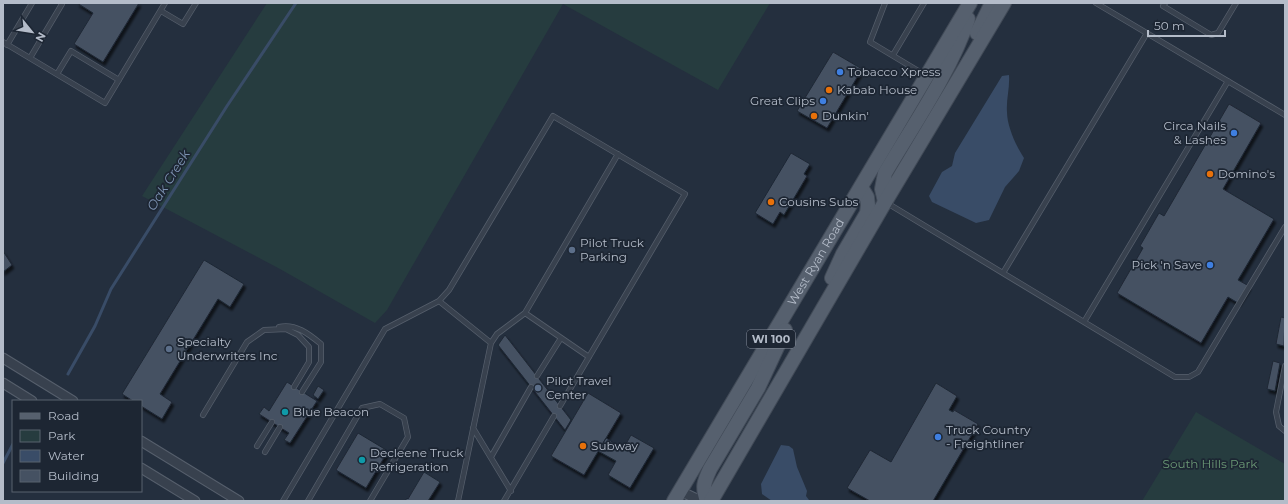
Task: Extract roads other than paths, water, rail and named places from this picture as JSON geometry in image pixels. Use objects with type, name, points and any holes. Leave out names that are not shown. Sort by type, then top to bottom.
[{"type":"main road","name":"West Ryan Road","points":[[680,498],[797,295],[971,3]]},
{"type":"main road","points":[[882,200],[882,189],[885,173],[945,73],[964,30],[971,3]]},
{"type":"main road","points":[[958,80],[971,45],[992,3]]},
{"type":"main road","name":"WI 100","points":[[711,501],[817,319],[882,200],[958,80],[1004,3]]},
{"type":"main road","points":[[817,319],[826,292],[843,254],[867,213],[867,197],[861,187]]},
{"type":"main road","points":[[707,501],[704,494],[704,482],[710,469],[758,388],[786,328],[797,295]]},
{"type":"street","points":[[3,358],[71,400]]},
{"type":"street","points":[[3,383],[30,400]]},
{"type":"street","points":[[142,442],[239,501]]},
{"type":"street","points":[[142,469],[195,501]]},
{"type":"street","points":[[680,498],[701,501]]},
{"type":"lane","points":[[32,3],[5,44],[105,103],[165,3]]},
{"type":"lane","points":[[161,11],[183,24],[196,3]]},
{"type":"lane","points":[[885,3],[870,42],[927,76]]},
{"type":"lane","points":[[893,55],[924,3]]},
{"type":"lane","points":[[1096,3],[1285,115]]},
{"type":"lane","points":[[1165,3],[1162,6],[1211,36],[1218,33],[1236,3]]},
{"type":"lane","points":[[30,58],[62,4]]},
{"type":"lane","points":[[1003,272],[1147,33]]},
{"type":"lane","points":[[57,74],[71,52],[119,80]]},
{"type":"lane","points":[[1084,322],[1228,81]]},
{"type":"lane","points":[[283,501],[386,329],[439,301],[449,290],[554,116],[685,194],[560,406]]},
{"type":"lane","points":[[458,501],[491,343],[497,334],[525,313],[618,154]]},
{"type":"lane","points":[[861,187],[873,195]]},
{"type":"lane","points":[[882,200],[1175,377],[1189,377],[1198,372],[1285,227]]},
{"type":"lane","points":[[439,301],[491,343]]},
{"type":"lane","points":[[525,313],[589,357]]},
{"type":"lane","points":[[203,415],[247,342],[264,330],[286,325],[306,332],[321,344],[321,362],[302,392]]},
{"type":"lane","points":[[264,330],[286,328],[298,335],[309,347],[309,362],[294,387]]},
{"type":"lane","points":[[537,376],[561,338]]},
{"type":"lane","points":[[1285,366],[1276,412],[1279,426],[1285,431]]},
{"type":"lane","points":[[491,457],[531,387]]},
{"type":"lane","points":[[308,501],[362,408],[380,404],[404,418],[408,437],[370,501]]},
{"type":"lane","points":[[504,501],[554,416]]},
{"type":"lane","points":[[257,446],[272,422]]},
{"type":"lane","points":[[265,452],[280,427]]},
{"type":"lane","points":[[473,428],[511,491]]},
{"type":"water","points":[[1009,75],[1007,118],[1012,136],[1024,158],[1019,171],[1005,187],[989,220],[976,223],[932,202],[929,196],[942,172],[952,166],[955,153],[1002,76]]},
{"type":"water","points":[[781,445],[789,446],[793,449],[797,467],[807,491],[806,496],[809,500],[813,501],[772,501],[762,494],[761,484]]},
{"type":"waterway","name":"Oak Creek","points":[[68,374],[95,326],[111,289],[227,106],[296,3]]},
{"type":"waterway","name":"Oak Creek","points":[[3,463],[12,446]]},
{"type":"place","name":"Tobacco Xpress","points":[[840,72]]},
{"type":"place","name":"Kabab House","points":[[829,90]]},
{"type":"place","name":"Great Clips","points":[[823,101]]},
{"type":"place","name":"Dunkin'","points":[[814,116]]},
{"type":"place","name":"Circa Nails & Lashes","points":[[1234,133]]},
{"type":"place","name":"Domino's","points":[[1210,174]]},
{"type":"place","name":"Cousins Subs","points":[[771,202]]},
{"type":"place","name":"Pilot Truck Parking","points":[[572,250]]},
{"type":"place","name":"Pick 'n Save","points":[[1210,265]]},
{"type":"place","name":"Specialty Underwriters Inc","points":[[169,349]]},
{"type":"place","name":"Pilot Travel Center","points":[[538,388]]},
{"type":"place","name":"Blue Beacon","points":[[285,412]]},
{"type":"place","name":"Truck Country - Freightliner","points":[[938,437]]},
{"type":"place","name":"Subway","points":[[583,446]]},
{"type":"place","name":"Decleene Truck Refrigeration","points":[[362,460]]},
{"type":"park label","name":"South Hills Park","points":[[1210,464]]}]
